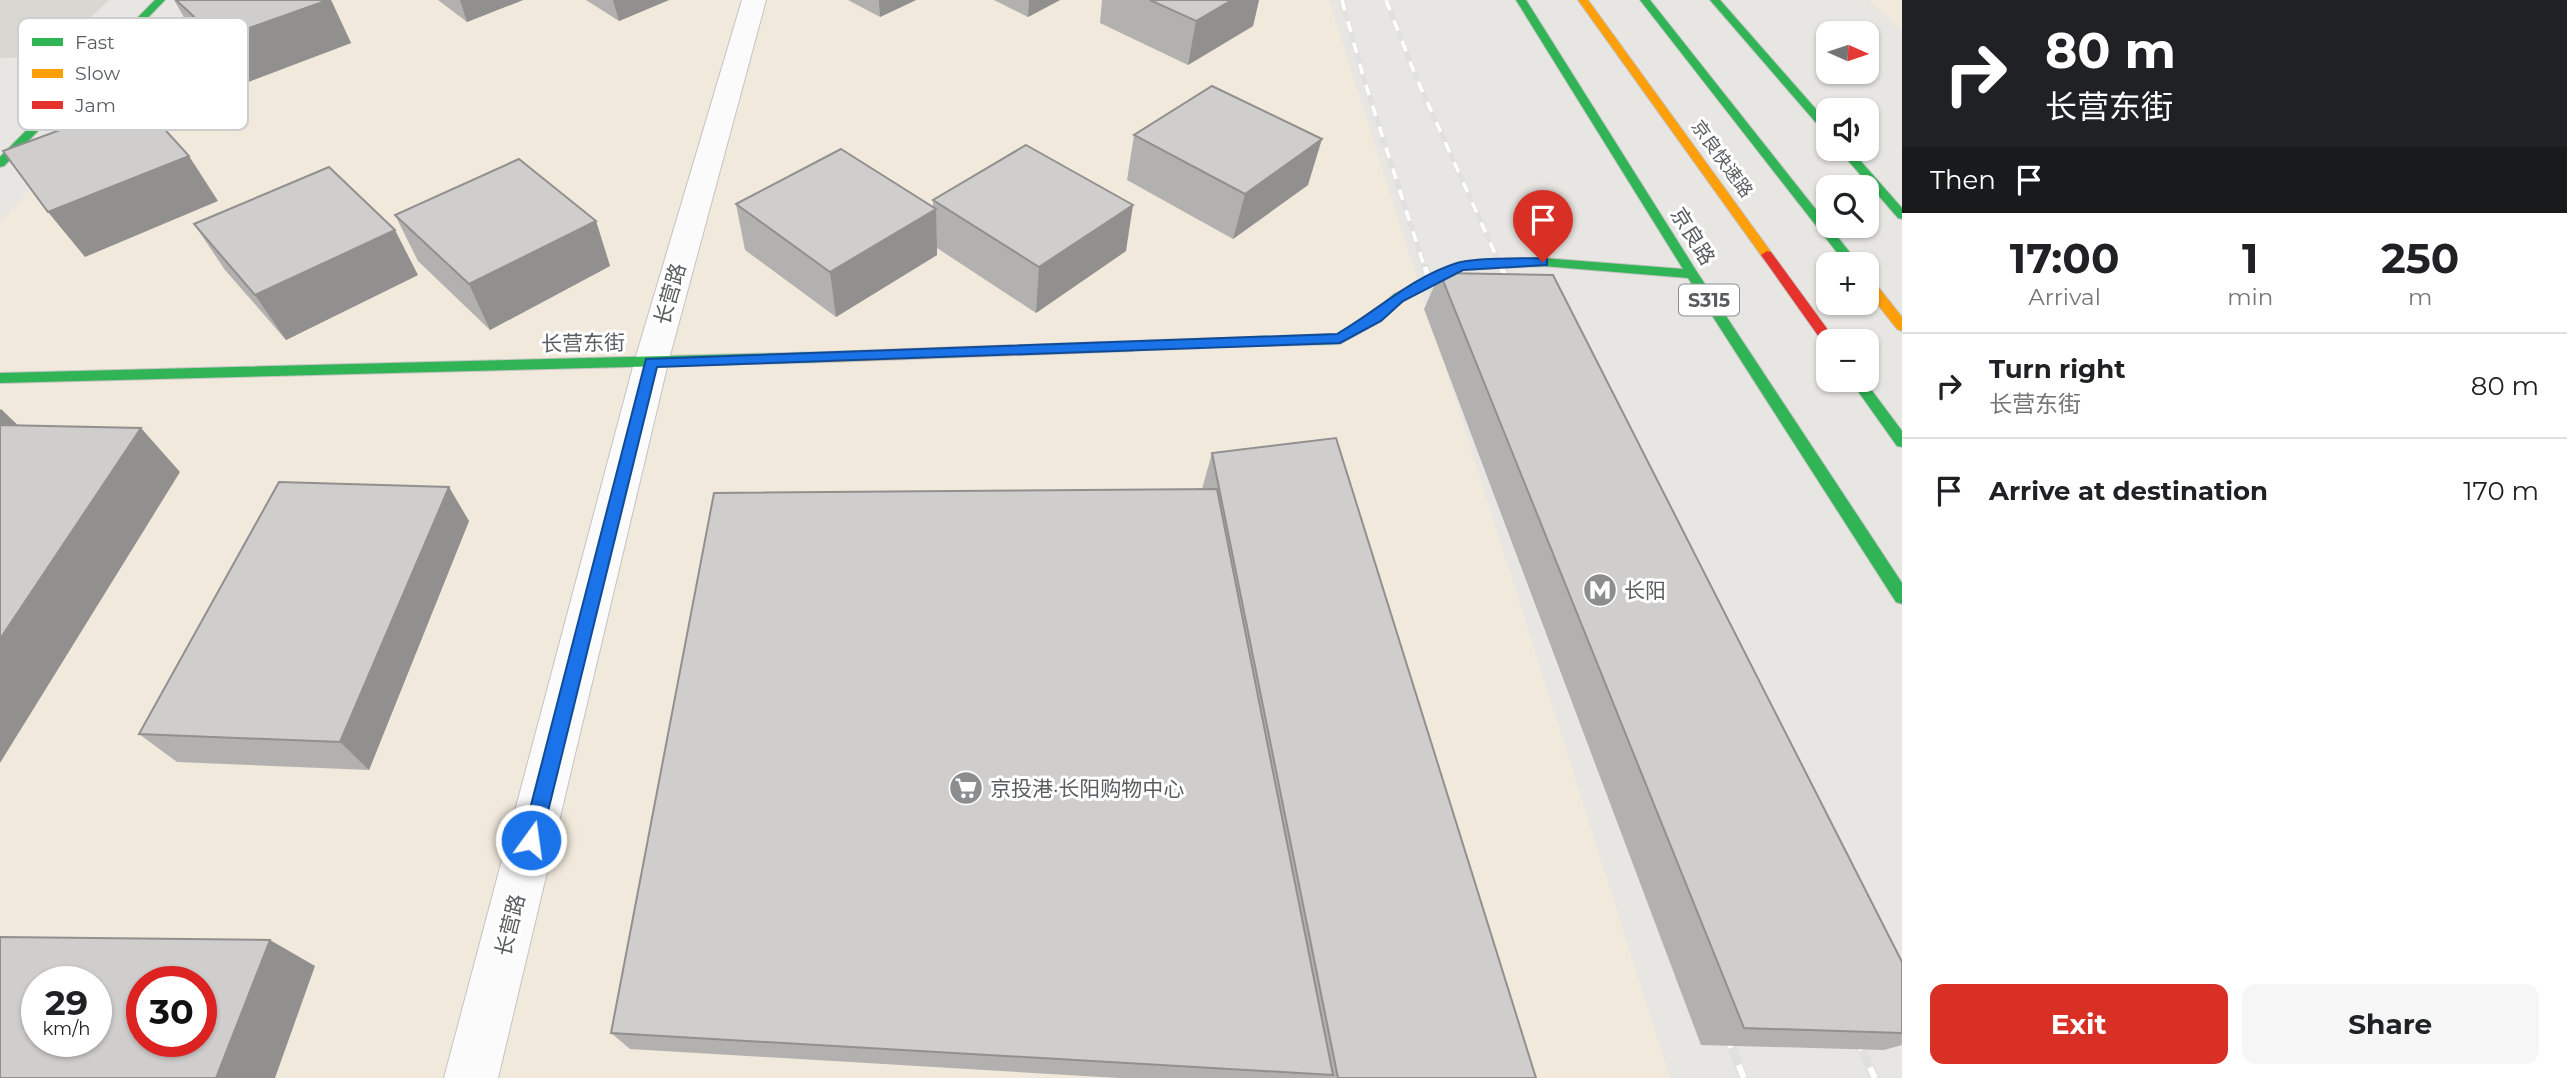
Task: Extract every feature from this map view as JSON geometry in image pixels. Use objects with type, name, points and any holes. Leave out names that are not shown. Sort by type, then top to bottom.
[{"type":"main road","points":[[142,18],[160,0]]},
{"type":"main road","name":"京良路","points":[[1521,0],[1692,274],[1902,597]]},
{"type":"main road","name":"京良快速路","points":[[1583,0],[1820,329]]},
{"type":"main road","name":"京良快速路","points":[[1645,0],[1844,252]]},
{"type":"main road","points":[[1715,0],[1816,116]]},
{"type":"main road","points":[[0,164],[33,130]]},
{"type":"main road","points":[[1855,161],[1902,215]]},
{"type":"main road","name":"长营东街","points":[[0,378],[651,363],[1340,339],[1376,318],[1399,298],[1460,266],[1543,262],[1692,274]]},
{"type":"main road","points":[[1879,297],[1902,326]]},
{"type":"main road","points":[[1866,392],[1902,442]]},
{"type":"street","name":"长营路","points":[[471,1078],[651,363],[754,0]]},
{"type":"shaded area","points":[[0,0],[109,0],[90,18],[18,18],[18,58],[0,58]]},
{"type":"shaded area","points":[[204,0],[1329,0],[1670,1078],[0,1078],[0,222],[85,130],[248,130],[248,18],[187,18]]},
{"type":"shaded area","points":[[1869,0],[1902,0],[1902,32]]},
{"type":"building","points":[[176,0],[328,0],[248,28],[248,18],[195,18]]},
{"type":"building","points":[[1150,0],[1232,0],[1196,21]]},
{"type":"building","points":[[1212,86],[1322,139],[1245,194],[1134,135]]},
{"type":"building","points":[[60,130],[165,130],[189,156],[48,212],[3,151]]},
{"type":"building","points":[[1026,145],[1133,205],[1039,267],[933,200]]},
{"type":"building","points":[[841,149],[936,209],[830,272],[736,204]]},
{"type":"building","points":[[519,159],[596,221],[469,284],[395,215]]},
{"type":"building","points":[[329,167],[395,230],[255,295],[194,224]]},
{"type":"building","points":[[1440,273],[1553,275],[1902,962],[1902,1033],[1744,1028]]},
{"type":"building","points":[[0,425],[141,428],[0,639]]},
{"type":"building","points":[[1336,438],[1536,1078],[1338,1078],[1212,453]]},
{"type":"building","points":[[279,482],[449,487],[340,742],[139,734]]},
{"type":"building","name":"京投港·长阳购物中心","points":[[1217,489],[1333,1075],[611,1033],[714,493]]},
{"type":"building","points":[[0,937],[270,940],[216,1078],[0,1078]]},
{"type":"railway","points":[[1342,0],[1363,76],[1425,269]]},
{"type":"railway","points":[[1386,0],[1416,77],[1502,269]]},
{"type":"railway","points":[[1425,267],[1439,311]]},
{"type":"railway","points":[[1501,267],[1513,293]]},
{"type":"railway","points":[[1724,1030],[1744,1078]]},
{"type":"railway","points":[[1854,1033],[1875,1078]]},
{"type":"traffic: fast","points":[[142,18],[160,0]]},
{"type":"traffic: fast","points":[[1521,0],[1692,274],[1902,597]]},
{"type":"traffic: fast","points":[[1645,0],[1844,252]]},
{"type":"traffic: fast","points":[[1715,0],[1816,116]]},
{"type":"traffic: fast","points":[[0,164],[33,130]]},
{"type":"traffic: fast","points":[[1855,161],[1902,215]]},
{"type":"traffic: fast","points":[[1133,346],[1340,339],[1376,318],[1399,297],[1460,266],[1543,262],[1692,274]]},
{"type":"traffic: fast","points":[[0,378],[826,357]]},
{"type":"traffic: fast","points":[[1866,392],[1902,442]]},
{"type":"traffic: slow","points":[[1583,0],[1767,255]]},
{"type":"traffic: slow","points":[[1879,297],[1902,326]]},
{"type":"traffic: slow","points":[[826,357],[1133,346]]},
{"type":"traffic: jam","points":[[1767,255],[1820,329]]},
{"type":"place","name":"长阳","points":[[1600,590]]},
{"type":"place","name":"京投港·长阳购物中心","points":[[966,788]]},
{"type":"route","points":[[531,840],[651,363],[1340,339],[1376,318],[1399,298],[1460,266],[1543,262]]}]
